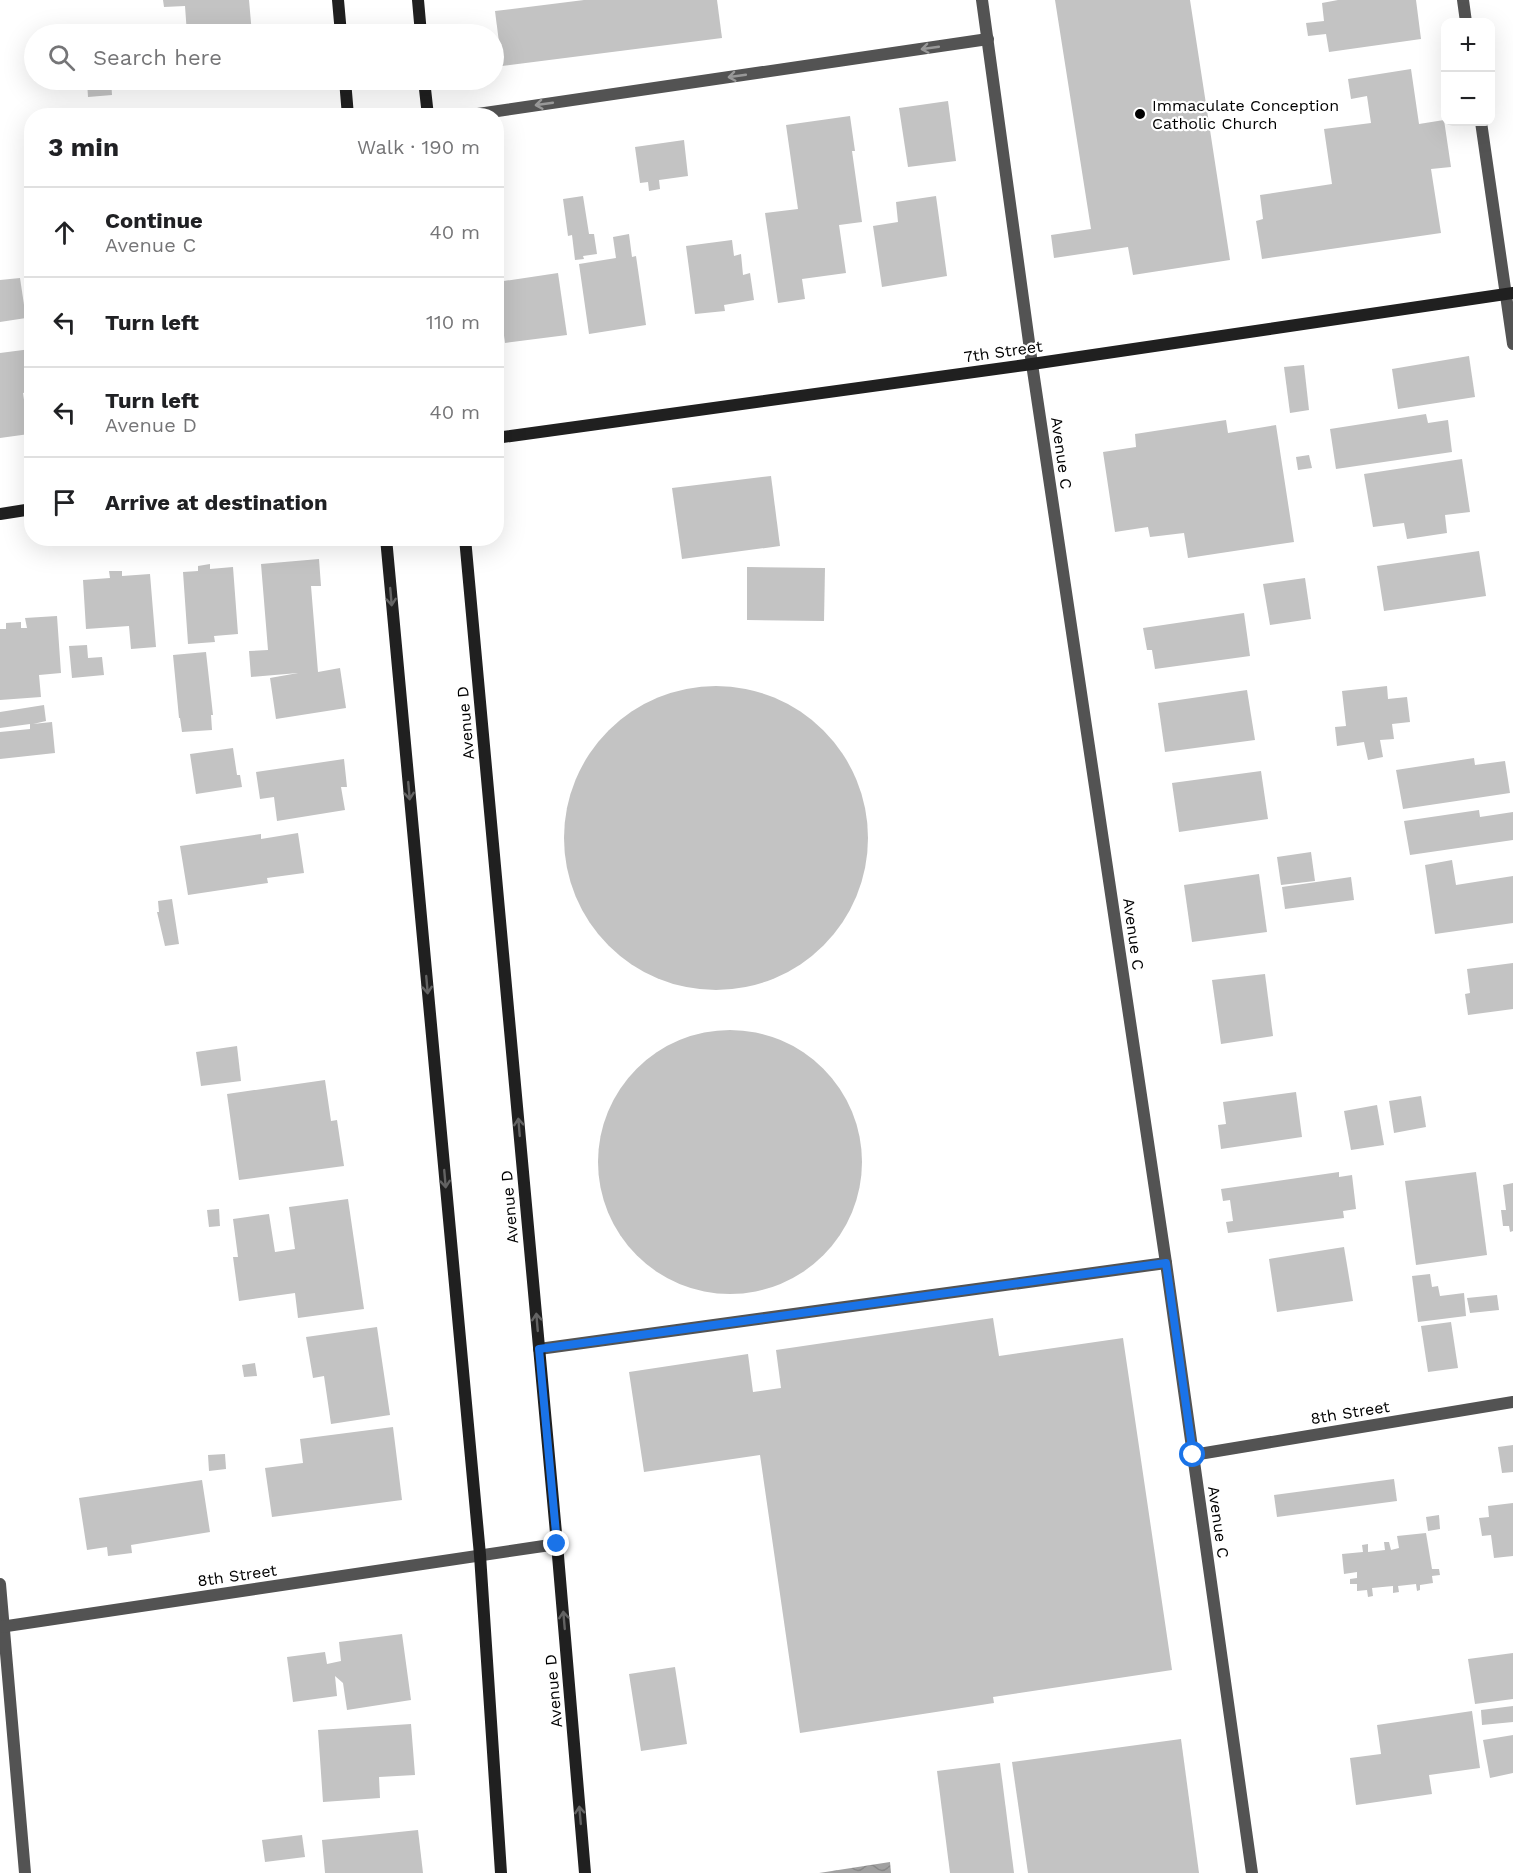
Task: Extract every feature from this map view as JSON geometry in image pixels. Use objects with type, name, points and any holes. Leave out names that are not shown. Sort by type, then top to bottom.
[{"type":"street","points":[[338,0],[340,24]]},
{"type":"street","points":[[418,0],[420,24]]},
{"type":"street","name":"Avenue C","points":[[982,0],[1032,364],[1166,1263],[1252,1873]]},
{"type":"street","points":[[1463,0],[1465,18]]},
{"type":"street","points":[[504,110],[988,39]]},
{"type":"street","points":[[346,90],[347,108]]},
{"type":"street","points":[[425,90],[427,108]]},
{"type":"street","points":[[1482,126],[1509,294],[1513,344]]},
{"type":"street","name":"7th Street","points":[[504,437],[1032,364],[1509,294]]},
{"type":"street","points":[[0,514],[24,510]]},
{"type":"street","points":[[387,546],[480,1555],[501,1873]]},
{"type":"street","name":"Avenue D","points":[[466,546],[585,1873]]},
{"type":"street","points":[[539,1349],[1166,1263]]},
{"type":"street","name":"8th Street","points":[[1193,1455],[1513,1402]]},
{"type":"street","name":"8th Street","points":[[2,1627],[557,1544]]},
{"type":"street","points":[[0,1584],[25,1873]]},
{"type":"water","points":[[890,1862],[891,1873],[819,1873]]},
{"type":"building","points":[[163,0],[249,0],[251,24],[186,24],[185,6],[164,7]]},
{"type":"building","points":[[584,0],[717,0],[722,38],[504,66],[504,24],[497,24],[495,11]]},
{"type":"building","name":"Immaculate Conception Catholic Church","points":[[1055,0],[1190,0],[1230,260],[1133,275],[1128,247],[1054,258],[1051,235],[1091,229]]},
{"type":"building","points":[[1338,0],[1416,0],[1421,39],[1329,52],[1326,34],[1308,36],[1306,23],[1324,21],[1322,3]]},
{"type":"building","points":[[1411,69],[1419,124],[1441,120],[1441,126],[1445,126],[1451,167],[1431,169],[1441,233],[1262,259],[1256,221],[1263,219],[1260,195],[1332,184],[1324,129],[1371,123],[1367,96],[1351,99],[1348,79]]},
{"type":"building","points":[[88,90],[112,90],[112,95],[88,97]]},
{"type":"building","points":[[948,101],[956,161],[908,167],[899,108]]},
{"type":"building","points":[[850,116],[855,151],[852,151],[862,222],[839,225],[846,273],[802,279],[805,299],[778,303],[765,213],[798,209],[786,125]]},
{"type":"building","points":[[684,140],[688,176],[659,180],[660,189],[649,191],[648,182],[640,183],[635,147]]},
{"type":"building","points":[[583,196],[589,234],[594,234],[597,254],[575,260],[572,235],[568,236],[563,199]]},
{"type":"building","points":[[936,196],[947,276],[882,287],[873,226],[898,222],[896,202]]},
{"type":"building","points":[[629,234],[632,257],[636,256],[646,325],[589,334],[579,264],[616,258],[613,237]]},
{"type":"building","points":[[732,240],[734,256],[741,254],[743,275],[750,273],[754,300],[724,305],[725,311],[695,314],[686,246]]},
{"type":"building","points":[[558,273],[567,335],[505,343],[504,281]]},
{"type":"building","points":[[20,278],[24,318],[0,322],[0,280]]},
{"type":"building","points":[[24,350],[24,435],[0,438],[0,353]]},
{"type":"building","points":[[1469,356],[1475,397],[1398,409],[1392,369]]},
{"type":"building","points":[[1304,365],[1309,410],[1290,413],[1284,367]]},
{"type":"building","points":[[1426,414],[1428,423],[1448,420],[1452,452],[1336,469],[1330,429]]},
{"type":"building","points":[[1226,420],[1228,433],[1276,425],[1294,542],[1188,558],[1184,533],[1150,537],[1148,527],[1115,532],[1103,452],[1136,447],[1135,434]]},
{"type":"building","points":[[1309,455],[1312,468],[1298,470],[1296,457]]},
{"type":"building","points":[[1462,459],[1470,512],[1445,515],[1447,533],[1407,539],[1404,523],[1373,527],[1364,474]]},
{"type":"building","points":[[771,476],[780,546],[682,559],[672,488]]},
{"type":"building","points":[[1479,551],[1486,596],[1384,611],[1377,566]]},
{"type":"building","points":[[319,559],[321,586],[311,586],[318,672],[340,668],[346,708],[276,719],[270,678],[298,673],[251,677],[249,651],[268,650],[261,564]]},
{"type":"building","points":[[210,564],[210,569],[233,567],[238,634],[214,636],[215,642],[188,644],[183,572],[198,571],[198,566]]},
{"type":"building","points":[[747,567],[825,568],[824,621],[747,620]]},
{"type":"building","points":[[109,571],[122,571],[122,576],[150,574],[156,647],[131,649],[129,626],[86,629],[83,580],[110,578]]},
{"type":"building","points":[[1305,578],[1311,619],[1270,625],[1263,584]]},
{"type":"building","points":[[1244,613],[1250,656],[1155,669],[1152,650],[1147,650],[1143,628]]},
{"type":"building","points":[[57,616],[61,673],[39,675],[41,697],[0,700],[0,629],[6,629],[6,623],[21,622],[21,628],[27,628],[25,618]]},
{"type":"building","points":[[87,645],[88,658],[102,657],[104,675],[72,678],[69,646]]},
{"type":"building","points":[[206,652],[213,715],[211,715],[212,730],[182,732],[173,655]]},
{"type":"building","points":[[716,686],[746,689],[788,704],[812,720],[834,742],[850,766],[861,794],[868,838],[865,868],[850,910],[834,934],[812,956],[788,972],[760,983],[716,990],[686,987],[644,972],[620,956],[598,934],[582,910],[571,882],[564,838],[567,808],[582,766],[598,742],[620,720],[644,704],[672,693]]},
{"type":"building","points":[[1387,686],[1388,699],[1407,697],[1410,722],[1392,724],[1394,739],[1380,740],[1383,757],[1368,760],[1364,742],[1337,746],[1335,727],[1346,726],[1342,691]]},
{"type":"building","points":[[1247,690],[1255,740],[1165,752],[1158,703]]},
{"type":"building","points":[[44,705],[46,721],[33,724],[52,722],[55,753],[0,759],[0,732],[30,729],[30,724],[0,728],[0,712]]},
{"type":"building","points":[[233,748],[237,775],[240,775],[242,787],[196,794],[190,754]]},
{"type":"building","points":[[1474,758],[1475,765],[1505,761],[1510,793],[1403,809],[1396,770]]},
{"type":"building","points":[[344,759],[347,787],[341,787],[345,810],[277,821],[274,797],[260,799],[256,772]]},
{"type":"building","points":[[1261,771],[1268,819],[1179,832],[1172,783]]},
{"type":"building","points":[[1479,810],[1480,817],[1513,812],[1513,840],[1410,855],[1404,821]]},
{"type":"building","points":[[298,833],[304,873],[267,878],[268,883],[188,895],[180,846],[261,834],[261,839]]},
{"type":"building","points":[[1311,852],[1315,881],[1281,885],[1277,857]]},
{"type":"building","points":[[1452,860],[1456,885],[1513,876],[1513,923],[1435,934],[1425,865]]},
{"type":"building","points":[[1259,874],[1267,932],[1192,942],[1184,885]]},
{"type":"building","points":[[1351,877],[1354,900],[1285,909],[1282,887]]},
{"type":"building","points":[[172,899],[179,944],[165,946],[157,912],[159,912],[158,901]]},
{"type":"building","points":[[1513,963],[1513,1009],[1468,1015],[1465,994],[1470,993],[1467,969]]},
{"type":"building","points":[[1265,974],[1273,1036],[1221,1044],[1212,980]]},
{"type":"building","points":[[717,1030],[743,1030],[768,1035],[792,1045],[824,1068],[840,1089],[852,1111],[860,1136],[862,1162],[860,1188],[852,1213],[840,1235],[824,1256],[792,1279],[768,1289],[743,1294],[717,1294],[692,1289],[668,1279],[636,1256],[613,1224],[603,1200],[598,1175],[598,1149],[603,1124],[613,1100],[636,1068],[668,1045],[692,1035]]},
{"type":"building","points":[[237,1046],[241,1081],[201,1086],[196,1052]]},
{"type":"building","points":[[325,1080],[331,1121],[337,1120],[344,1166],[239,1180],[227,1094]]},
{"type":"building","points":[[1296,1092],[1302,1137],[1221,1149],[1218,1125],[1226,1124],[1223,1102]]},
{"type":"building","points":[[1421,1096],[1426,1127],[1394,1133],[1389,1101]]},
{"type":"building","points":[[1377,1105],[1384,1145],[1351,1150],[1344,1111]]},
{"type":"building","points":[[1339,1172],[1339,1177],[1352,1175],[1356,1209],[1343,1211],[1344,1218],[1228,1233],[1226,1222],[1233,1221],[1230,1200],[1223,1201],[1221,1189]]},
{"type":"building","points":[[1476,1172],[1487,1255],[1416,1265],[1405,1181]]},
{"type":"building","points":[[1513,1183],[1513,1231],[1510,1232],[1509,1226],[1503,1226],[1501,1210],[1506,1210],[1503,1185]]},
{"type":"building","points":[[348,1199],[364,1309],[298,1318],[295,1293],[239,1301],[233,1257],[238,1257],[233,1219],[269,1214],[275,1252],[295,1249],[289,1207]]},
{"type":"building","points":[[219,1209],[220,1226],[209,1227],[207,1210]]},
{"type":"building","points":[[1344,1247],[1353,1301],[1277,1312],[1269,1259]]},
{"type":"building","points":[[1430,1274],[1432,1287],[1438,1286],[1440,1296],[1464,1293],[1466,1316],[1418,1322],[1412,1276]]},
{"type":"building","points":[[1497,1295],[1499,1310],[1470,1313],[1467,1298]]},
{"type":"building","points":[[993,1318],[999,1356],[1123,1338],[1172,1670],[993,1697],[994,1703],[800,1733],[760,1455],[644,1472],[629,1372],[748,1354],[753,1392],[781,1388],[776,1350]]},
{"type":"building","points":[[1451,1322],[1458,1368],[1428,1372],[1421,1326]]},
{"type":"building","points":[[377,1327],[390,1415],[331,1424],[324,1376],[313,1378],[306,1337]]},
{"type":"building","points":[[255,1363],[257,1376],[244,1377],[242,1365]]},
{"type":"building","points":[[393,1427],[402,1500],[272,1517],[265,1468],[303,1463],[300,1439]]},
{"type":"building","points":[[1513,1445],[1513,1472],[1502,1473],[1498,1447]]},
{"type":"building","points":[[225,1454],[226,1469],[209,1471],[208,1455]]},
{"type":"building","points":[[1394,1479],[1397,1501],[1277,1517],[1274,1495]]},
{"type":"building","points":[[202,1480],[210,1532],[131,1545],[132,1553],[108,1556],[107,1547],[87,1550],[79,1498]]},
{"type":"building","points":[[1513,1503],[1513,1556],[1494,1558],[1491,1535],[1482,1536],[1479,1518],[1489,1517],[1488,1506]]},
{"type":"building","points":[[1439,1515],[1440,1529],[1428,1531],[1426,1517]]},
{"type":"building","points":[[1426,1533],[1432,1569],[1439,1569],[1440,1575],[1432,1576],[1433,1583],[1420,1585],[1420,1590],[1417,1591],[1416,1584],[1398,1586],[1399,1592],[1393,1593],[1393,1586],[1372,1588],[1373,1596],[1368,1597],[1367,1590],[1357,1591],[1357,1584],[1350,1584],[1350,1579],[1357,1578],[1357,1572],[1344,1574],[1342,1554],[1363,1552],[1362,1545],[1368,1544],[1368,1552],[1385,1550],[1384,1542],[1389,1542],[1391,1550],[1399,1548],[1397,1536]]},
{"type":"building","points":[[402,1634],[411,1700],[347,1710],[343,1683],[335,1676],[337,1696],[293,1702],[287,1657],[325,1652],[327,1664],[341,1661],[339,1642]]},
{"type":"building","points":[[1513,1653],[1513,1699],[1475,1704],[1468,1659]]},
{"type":"building","points":[[675,1667],[687,1744],[641,1751],[629,1674]]},
{"type":"building","points":[[1513,1706],[1513,1722],[1482,1725],[1481,1710]]},
{"type":"building","points":[[1472,1711],[1480,1768],[1429,1775],[1432,1794],[1356,1805],[1350,1758],[1381,1754],[1377,1725]]},
{"type":"building","points":[[411,1724],[415,1775],[379,1777],[380,1798],[323,1802],[318,1730]]},
{"type":"building","points":[[1513,1735],[1513,1773],[1490,1778],[1483,1740]]},
{"type":"building","points":[[1181,1739],[1199,1873],[1028,1873],[1012,1762]]},
{"type":"building","points":[[1000,1763],[1014,1873],[950,1873],[937,1771]]},
{"type":"building","points":[[418,1830],[423,1873],[325,1873],[322,1840]]},
{"type":"building","points":[[302,1835],[305,1857],[265,1862],[262,1840]]},
{"type":"place","name":"Immaculate Conception Catholic Church","points":[[1140,114]]},
{"type":"route","points":[[557,1544],[539,1349],[1166,1263],[1193,1455]]}]
